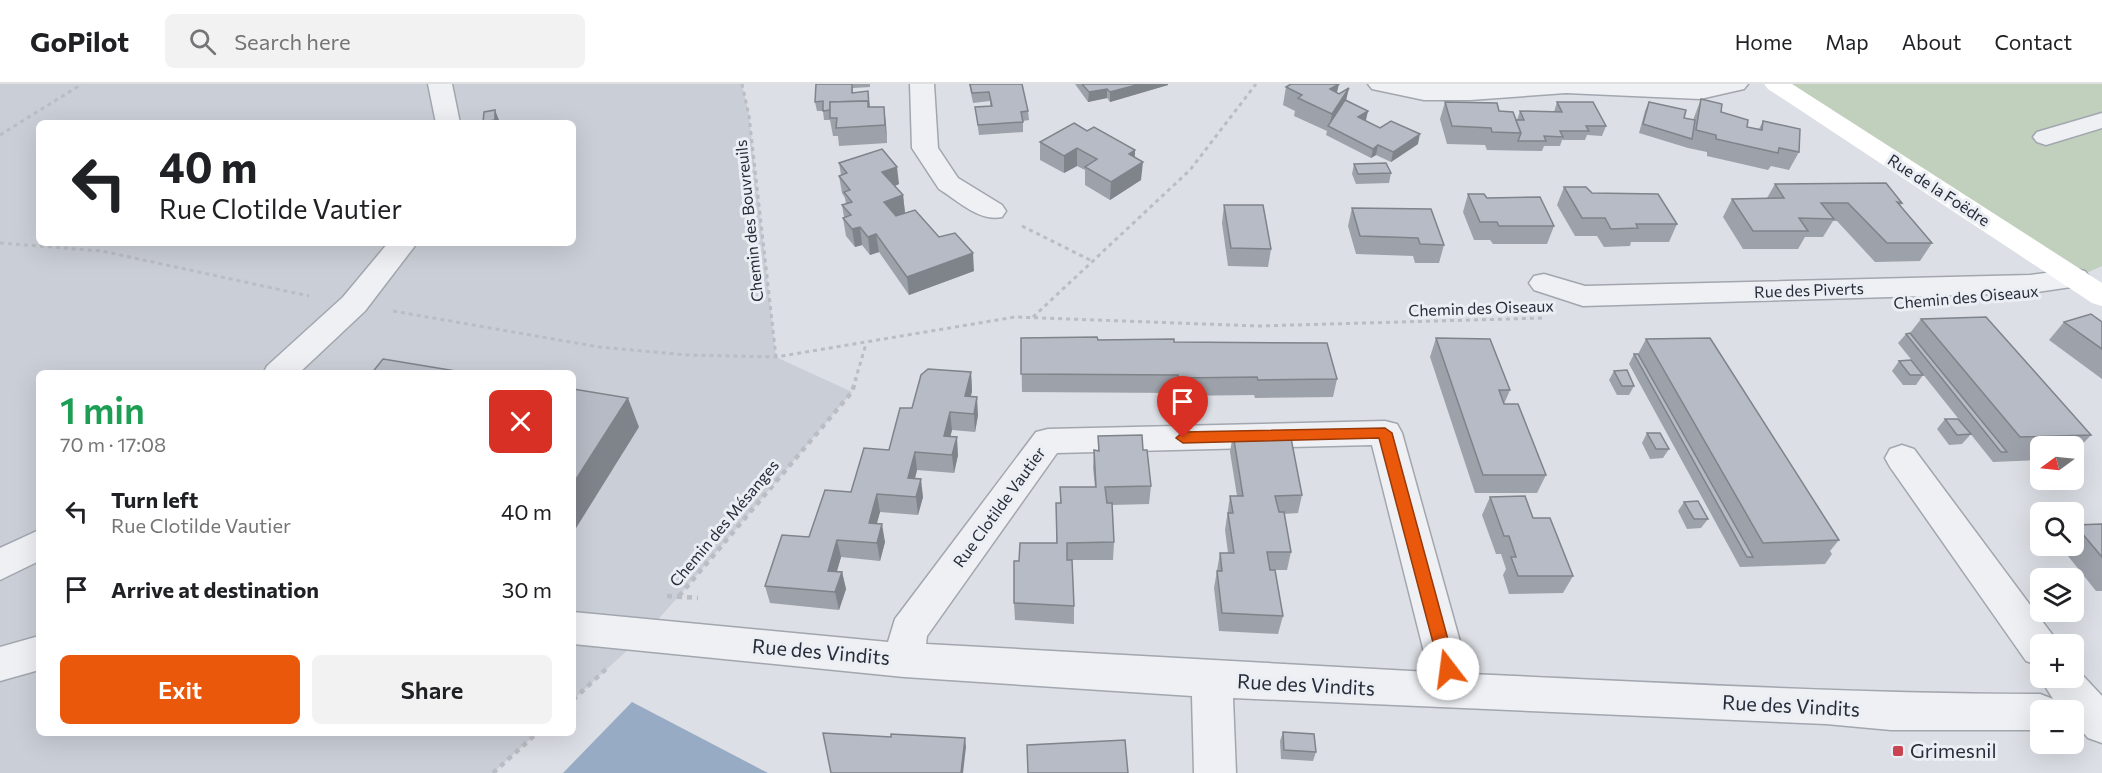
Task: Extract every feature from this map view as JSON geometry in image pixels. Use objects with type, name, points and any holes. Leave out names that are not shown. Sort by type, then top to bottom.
[{"type":"street","points":[[440,84],[447,120]]},
{"type":"street","points":[[922,84],[925,148],[948,183],[992,211]]},
{"type":"street","points":[[1380,84],[1424,93],[1470,93],[1566,86],[1700,92],[1736,84]]},
{"type":"street","name":"Rue de la Foëdre","points":[[1776,84],[2102,296]]},
{"type":"street","points":[[2046,137],[2102,120]]},
{"type":"street","points":[[282,370],[354,304],[401,246]]},
{"type":"street","name":"Rue des Piverts","points":[[1544,283],[1583,296],[2030,284],[2074,278]]},
{"type":"street","name":"Rue Clotilde Vautier","points":[[904,660],[909,631],[1048,441],[1385,433],[1454,691]]},
{"type":"street","points":[[1902,458],[2030,635]]},
{"type":"street","points":[[0,565],[36,546]]},
{"type":"street","name":"Rue des Vindits","points":[[576,628],[904,660],[1212,680],[1826,706],[1891,712],[2030,712]]},
{"type":"street","points":[[0,664],[36,654]]},
{"type":"street","points":[[1212,680],[1215,773]]},
{"type":"street","points":[[2069,688],[2092,714]]},
{"type":"path","points":[[0,135],[82,84]]},
{"type":"path","name":"Chemin des Bouvreuils","points":[[742,84],[749,116],[776,357]]},
{"type":"path","points":[[1032,318],[1190,170],[1256,84]]},
{"type":"path","points":[[992,211],[1092,261]]},
{"type":"path","name":"Chemin des Oiseaux","points":[[776,357],[866,344],[1015,317],[1258,326],[1553,318]]},
{"type":"path","name":"Chemin des Mésanges","points":[[576,697],[642,636],[852,392],[866,344]]},
{"type":"path","points":[[493,773],[534,736]]},
{"type":"shaded area","points":[[0,84],[742,84],[749,116],[776,357],[852,392],[680,595],[642,637],[576,697],[576,370],[36,370],[36,736],[534,736],[493,773],[0,773]]},
{"type":"green space","points":[[1776,84],[2102,84],[2102,266],[2075,278]]},
{"type":"water","points":[[632,702],[768,773],[563,773]]},
{"type":"building","points":[[816,84],[852,84],[852,93],[868,91],[869,107],[868,101],[830,102],[830,110],[823,111],[823,101],[815,102]]},
{"type":"building","points":[[970,84],[1022,84],[1028,111],[1021,112],[1023,122],[978,125],[975,107],[992,106],[989,92],[972,93]]},
{"type":"building","points":[[1082,84],[1140,84],[1110,92],[1107,89],[1089,92]]},
{"type":"building","points":[[1291,84],[1339,84],[1330,89],[1339,94],[1349,88],[1332,114],[1298,98],[1302,95],[1286,87]]},
{"type":"building","points":[[1701,99],[1722,104],[1721,112],[1748,120],[1747,127],[1762,130],[1763,121],[1800,129],[1799,152],[1779,148],[1778,153],[1716,139],[1716,135],[1696,130]]},
{"type":"building","points":[[1345,100],[1368,111],[1358,117],[1380,128],[1391,121],[1420,134],[1393,152],[1378,145],[1373,149],[1328,126]]},
{"type":"building","points":[[868,101],[868,107],[884,107],[885,125],[836,128],[837,118],[830,118],[830,102]]},
{"type":"building","points":[[1445,102],[1497,103],[1499,111],[1513,112],[1521,133],[1492,132],[1491,128],[1452,126]]},
{"type":"building","points":[[1557,102],[1593,102],[1606,126],[1586,126],[1589,131],[1560,131],[1563,137],[1544,136],[1546,141],[1518,141],[1521,133],[1516,120],[1524,120],[1520,111],[1562,112]]},
{"type":"building","points":[[1649,102],[1686,110],[1684,118],[1695,120],[1692,139],[1643,124]]},
{"type":"building","points":[[495,110],[495,120],[483,120],[484,112]]},
{"type":"building","points":[[1074,123],[1087,131],[1094,127],[1135,150],[1129,154],[1143,162],[1111,182],[1085,167],[1097,159],[1077,148],[1064,156],[1040,142]]},
{"type":"building","points":[[882,149],[897,167],[882,172],[903,195],[884,202],[896,216],[915,210],[939,237],[955,233],[973,253],[907,277],[876,234],[868,237],[860,227],[852,229],[843,218],[851,215],[842,205],[852,202],[844,192],[850,190],[839,176],[847,173],[839,163]]},
{"type":"building","points":[[1386,163],[1391,173],[1358,174],[1354,164]]},
{"type":"building","points":[[1886,183],[1902,203],[1897,202],[1932,243],[1887,243],[1848,203],[1821,203],[1834,219],[1799,218],[1808,231],[1753,231],[1732,199],[1784,198],[1775,184]]},
{"type":"building","points":[[1564,187],[1586,187],[1592,193],[1658,194],[1677,224],[1636,224],[1638,228],[1611,229],[1605,218],[1582,218]]},
{"type":"building","points":[[1468,194],[1484,194],[1487,198],[1540,197],[1554,226],[1499,226],[1497,222],[1480,222]]},
{"type":"building","points":[[1224,205],[1263,205],[1271,249],[1231,248]]},
{"type":"building","points":[[1352,208],[1431,209],[1444,245],[1420,244],[1418,238],[1360,236]]},
{"type":"building","points":[[2091,314],[2102,322],[2102,349],[2064,322]]},
{"type":"building","points":[[1986,317],[2091,435],[2020,437],[1921,319]]},
{"type":"building","points":[[1910,333],[2007,452],[2001,452],[1906,334]]},
{"type":"building","points":[[1097,337],[1098,340],[1174,339],[1174,342],[1327,343],[1337,379],[1258,380],[1257,377],[1179,378],[1178,375],[1021,374],[1021,338]]},
{"type":"building","points":[[1436,338],[1490,339],[1510,390],[1499,390],[1504,404],[1518,404],[1546,475],[1483,475]]},
{"type":"building","points":[[1710,338],[1839,540],[1763,543],[1646,339]]},
{"type":"building","points":[[1634,354],[1638,354],[1753,557],[1747,557]]},
{"type":"building","points":[[383,359],[450,370],[374,370]]},
{"type":"building","points":[[1911,360],[1923,375],[1910,375],[1899,361]]},
{"type":"building","points":[[928,369],[971,372],[965,396],[977,397],[974,414],[950,412],[944,436],[957,437],[952,455],[915,452],[908,478],[921,479],[916,497],[877,494],[869,523],[882,524],[877,543],[837,540],[828,571],[842,572],[835,592],[765,586],[782,535],[809,537],[825,490],[851,492],[864,448],[889,450],[900,408],[912,408],[921,375]]},
{"type":"building","points":[[1627,370],[1634,386],[1622,386],[1614,371]]},
{"type":"building","points":[[576,389],[628,398],[576,479]]},
{"type":"building","points":[[1945,419],[1958,419],[1971,434],[1957,435]]},
{"type":"building","points":[[1290,433],[1302,495],[1275,496],[1279,512],[1284,512],[1291,552],[1267,552],[1270,570],[1275,570],[1283,616],[1222,613],[1217,571],[1222,571],[1220,553],[1234,553],[1228,513],[1233,513],[1230,496],[1243,496],[1233,434]]},
{"type":"building","points":[[1647,433],[1660,433],[1669,449],[1656,449]]},
{"type":"building","points":[[1142,435],[1143,450],[1147,450],[1151,486],[1105,487],[1107,503],[1112,503],[1114,542],[1067,543],[1067,560],[1072,560],[1074,606],[1014,603],[1014,561],[1019,561],[1020,543],[1057,543],[1056,503],[1061,503],[1060,487],[1096,487],[1094,450],[1099,451],[1098,436]]},
{"type":"building","points":[[1525,496],[1533,518],[1550,518],[1573,576],[1518,576],[1511,557],[1516,557],[1509,536],[1504,536],[1490,497]]},
{"type":"building","points":[[1698,501],[1708,519],[1694,519],[1684,502]]},
{"type":"building","points":[[2102,524],[2102,557],[2084,536],[2084,525]]},
{"type":"building","points":[[1283,732],[1314,734],[1316,752],[1284,750]]},
{"type":"building","points":[[823,733],[965,738],[961,773],[831,773]]},
{"type":"building","points":[[1125,740],[1128,773],[1028,773],[1027,745]]},
{"type":"place","name":"Grimesnil","points":[[1898,751]]},
{"type":"route","points":[[1183,438],[1385,433],[1448,669]]}]
